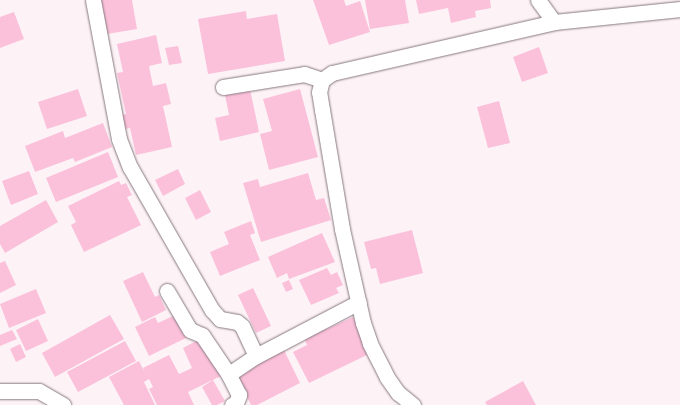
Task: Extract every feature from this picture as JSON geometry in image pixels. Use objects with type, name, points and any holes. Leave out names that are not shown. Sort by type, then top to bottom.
[{"type":"street","points":[[93,0],[119,139],[130,167],[212,310],[220,319],[237,322],[242,326],[256,356]]},
{"type":"street","points":[[538,0],[554,22]]},
{"type":"street","points":[[413,405],[398,393],[377,359],[367,336],[342,229],[319,92],[322,80],[332,73],[554,22],[680,9]]},
{"type":"street","points":[[223,87],[304,74],[322,80]]},
{"type":"street","points":[[167,291],[190,330],[206,339],[229,375],[239,395],[236,403],[232,405]]},
{"type":"street","points":[[229,375],[256,356],[359,302]]},
{"type":"street","points":[[0,391],[38,391],[63,405]]},
{"type":"building","points":[[95,0],[132,0],[137,29],[101,35]]},
{"type":"building","points":[[313,0],[344,0],[346,6],[360,1],[370,32],[329,45]]},
{"type":"building","points":[[365,0],[405,0],[409,23],[370,29]]},
{"type":"building","points":[[416,0],[490,0],[491,8],[475,11],[476,17],[451,23],[448,8],[419,14]]},
{"type":"building","points":[[246,11],[247,19],[277,14],[285,61],[208,74],[198,19]]},
{"type":"building","points":[[14,12],[24,39],[0,48],[0,17]]},
{"type":"building","points":[[156,35],[162,63],[149,66],[153,86],[166,83],[171,104],[163,106],[172,147],[136,155],[130,128],[124,129],[121,115],[126,114],[117,73],[123,72],[117,44]]},
{"type":"building","points":[[178,46],[182,63],[169,65],[165,48]]},
{"type":"building","points":[[539,47],[548,73],[522,82],[513,57]]},
{"type":"building","points":[[78,89],[87,116],[47,129],[38,102]]},
{"type":"building","points":[[250,89],[259,132],[220,141],[215,118],[229,115],[225,95]]},
{"type":"building","points":[[300,89],[318,157],[269,170],[260,134],[272,131],[263,99]]},
{"type":"building","points":[[499,101],[510,143],[488,148],[477,107]]},
{"type":"building","points":[[103,123],[112,147],[75,162],[73,158],[35,172],[25,146],[63,131],[65,138]]},
{"type":"building","points":[[108,152],[118,177],[56,202],[46,178]]},
{"type":"building","points":[[178,169],[185,184],[163,196],[155,180]]},
{"type":"building","points":[[29,171],[38,194],[11,205],[2,181]]},
{"type":"building","points":[[308,173],[316,200],[324,198],[331,220],[261,242],[243,183],[258,179],[260,187]]},
{"type":"building","points":[[119,181],[121,185],[126,183],[132,195],[127,197],[141,225],[84,252],[71,225],[76,222],[68,206]]},
{"type":"building","points":[[200,190],[211,212],[196,220],[185,198]]},
{"type":"building","points":[[46,200],[58,222],[5,253],[0,244],[0,226]]},
{"type":"building","points":[[251,221],[255,233],[250,235],[260,260],[220,276],[210,252],[229,244],[224,232]]},
{"type":"building","points":[[412,230],[423,273],[380,284],[376,268],[371,269],[364,242]]},
{"type":"building","points":[[322,233],[335,262],[289,279],[287,273],[277,278],[268,257]]},
{"type":"building","points":[[5,261],[16,285],[0,293],[0,263]]},
{"type":"building","points":[[327,268],[331,275],[337,272],[343,285],[336,288],[339,293],[311,305],[299,280]]},
{"type":"building","points":[[143,272],[155,297],[159,295],[166,310],[142,322],[123,281]]},
{"type":"building","points":[[289,280],[293,289],[286,292],[282,283]]},
{"type":"building","points":[[253,288],[271,326],[256,333],[238,295]]},
{"type":"building","points":[[36,289],[46,313],[9,328],[0,304]]},
{"type":"building","points":[[177,314],[188,337],[149,356],[135,327],[155,317],[158,323]]},
{"type":"building","points":[[110,315],[124,339],[55,377],[42,353]]},
{"type":"building","points":[[353,317],[371,353],[309,383],[293,352],[307,345],[303,335],[325,324],[327,329]]},
{"type":"building","points":[[38,319],[48,341],[26,351],[16,330]]},
{"type":"building","points":[[12,330],[17,339],[0,346],[0,335]]},
{"type":"building","points":[[202,338],[221,376],[188,392],[194,405],[157,405],[149,389],[153,387],[149,379],[144,382],[155,405],[124,405],[109,377],[139,361],[145,373],[143,368],[169,355],[179,374],[192,368],[183,348]]},
{"type":"building","points":[[125,341],[136,361],[78,392],[67,372]]},
{"type":"building","points":[[20,344],[26,357],[16,362],[10,349]]},
{"type":"building","points":[[283,348],[300,383],[257,405],[251,405],[236,375]]},
{"type":"building","points":[[213,380],[225,401],[217,405],[212,405],[202,387]]},
{"type":"building","points":[[523,381],[536,405],[487,405],[485,402]]}]
